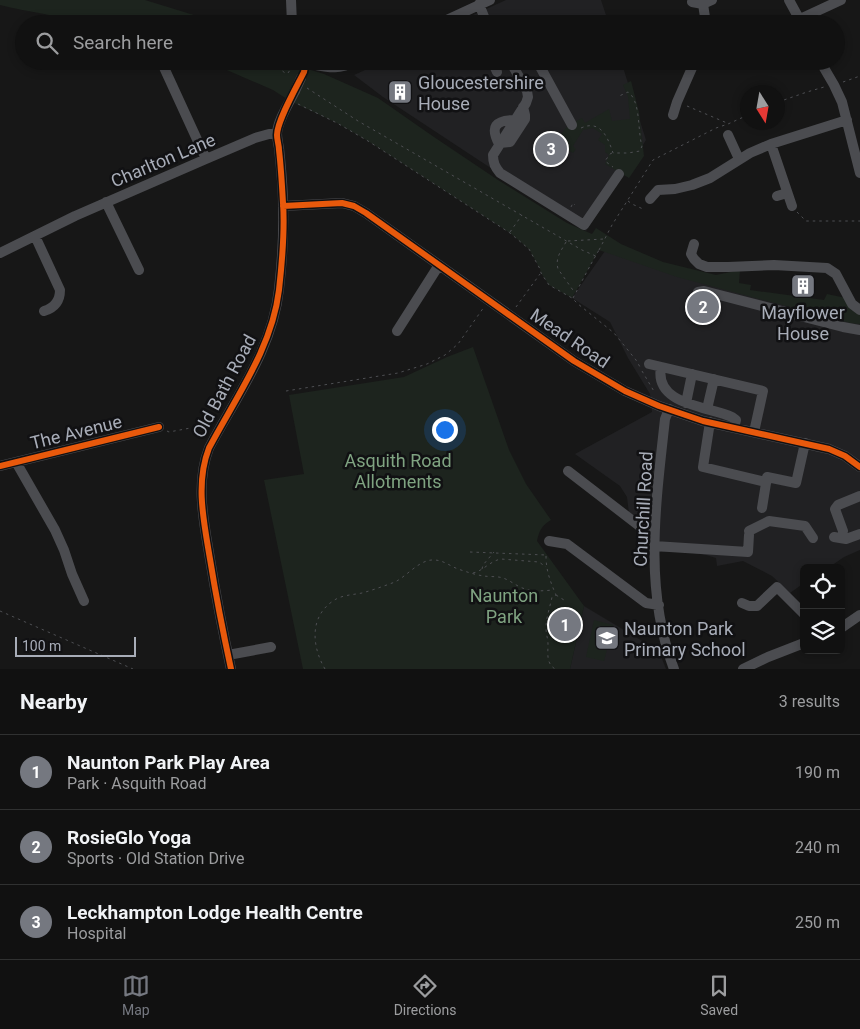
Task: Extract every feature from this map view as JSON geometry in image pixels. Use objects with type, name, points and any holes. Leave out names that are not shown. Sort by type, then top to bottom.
[{"type":"street","points":[[291,0],[292,15]]},
{"type":"street","points":[[456,15],[490,0]]},
{"type":"street","points":[[789,0],[798,15]]},
{"type":"street","points":[[812,15],[841,0]]},
{"type":"street","points":[[692,2],[707,2],[706,15]]},
{"type":"street","points":[[479,4],[484,15]]},
{"type":"street","points":[[165,70],[206,159]]},
{"type":"street","name":"Old Bath Road","points":[[231,669],[217,605],[202,510],[201,486],[204,459],[208,448],[257,363],[275,314],[279,290],[283,206],[277,134],[280,123],[298,89],[305,70]]},
{"type":"street","points":[[506,139],[527,100],[528,94],[517,70]]},
{"type":"street","points":[[542,70],[572,126]]},
{"type":"street","points":[[673,115],[691,70]]},
{"type":"street","points":[[825,70],[842,102],[860,173]]},
{"type":"street","points":[[523,107],[524,119],[493,155],[493,162],[500,173],[584,225],[619,174]]},
{"type":"street","points":[[506,139],[495,125],[515,120]]},
{"type":"street","points":[[650,199],[657,187],[683,188],[701,182],[750,153],[771,144],[848,120]]},
{"type":"street","name":"Charlton Lane","points":[[0,254],[106,202],[255,138],[277,134]]},
{"type":"street","points":[[728,135],[739,159]]},
{"type":"street","points":[[771,144],[782,194],[792,206]]},
{"type":"street","points":[[106,202],[139,270]]},
{"type":"street","name":"Mead Road","points":[[283,206],[337,203],[354,206],[590,371],[625,391],[664,407],[710,422],[829,449],[852,460],[860,467]]},
{"type":"street","points":[[35,236],[60,290],[59,298],[55,305],[44,311]]},
{"type":"street","points":[[694,244],[691,254],[701,266],[774,265],[827,268],[836,274],[852,304],[860,310]]},
{"type":"street","points":[[396,331],[439,266]]},
{"type":"street","points":[[698,292],[704,291],[860,330]]},
{"type":"street","points":[[649,364],[763,391],[754,432]]},
{"type":"street","points":[[661,367],[660,380],[665,388],[680,401],[735,418],[734,428]]},
{"type":"street","points":[[686,403],[692,374]]},
{"type":"street","points":[[708,409],[714,379]]},
{"type":"street","name":"Churchill Road","points":[[664,407],[665,419],[654,546],[658,605],[665,643],[674,669]]},
{"type":"street","points":[[710,422],[703,467],[766,482]]},
{"type":"street","name":"The Avenue","points":[[0,466],[159,427]]},
{"type":"street","points":[[762,508],[767,477],[796,482],[805,443]]},
{"type":"street","name":"The Avenue","points":[[16,462],[55,530],[84,601]]},
{"type":"street","points":[[568,471],[642,528],[654,534]]},
{"type":"street","points":[[860,496],[838,505],[836,509],[839,534],[846,539],[860,534]]},
{"type":"street","points":[[654,546],[748,552],[749,534],[769,521],[805,526],[813,538]]},
{"type":"street","points":[[549,541],[567,544],[646,602],[658,605]]},
{"type":"street","points":[[742,603],[749,606],[757,606],[777,587],[800,610]]},
{"type":"street","points":[[845,625],[860,615]]},
{"type":"street","points":[[751,667],[776,653],[800,644]]},
{"type":"street","points":[[228,655],[271,647]]},
{"type":"path","points":[[543,73],[548,70]]},
{"type":"path","points":[[785,100],[860,76]]},
{"type":"path","points":[[298,89],[358,120],[566,241],[598,257]]},
{"type":"path","points":[[298,89],[337,123],[510,233],[528,249],[540,269],[540,273],[549,284],[572,298],[614,333],[636,360],[664,407]]},
{"type":"path","points":[[572,126],[577,131],[588,126],[598,128],[606,136],[613,153],[640,151],[642,142],[633,97],[628,92],[617,97]]},
{"type":"path","points":[[677,102],[728,124]]},
{"type":"path","points":[[572,298],[612,225],[653,160],[716,128],[740,119]]},
{"type":"path","points":[[627,200],[643,209]]},
{"type":"path","points":[[792,206],[806,221],[860,221]]},
{"type":"path","points":[[510,233],[522,215]]},
{"type":"path","points":[[566,241],[604,239]]},
{"type":"path","points":[[566,241],[558,258],[557,265],[575,293]]},
{"type":"path","points":[[510,316],[540,273]]},
{"type":"path","points":[[286,391],[398,373],[427,364],[445,355],[458,344],[489,301]]},
{"type":"path","points":[[159,427],[169,432],[223,422]]},
{"type":"path","points":[[470,552],[546,555],[546,567],[550,581],[556,595],[564,600]]},
{"type":"path","points":[[482,569],[494,552]]},
{"type":"path","points":[[472,573],[501,559],[538,562],[546,567]]},
{"type":"path","points":[[325,669],[319,656],[314,634],[321,612],[333,601],[344,596],[384,587],[403,577],[424,561],[443,562],[472,573],[502,577],[527,590],[554,590]]},
{"type":"path","points":[[555,669],[552,667],[547,656],[548,642],[546,630],[552,597],[556,595]]},
{"type":"path","points":[[0,611],[133,669]]},
{"type":"shaded area","points":[[506,0],[601,0],[606,15],[473,15]]},
{"type":"shaded area","points":[[365,70],[624,70],[646,140],[586,231],[383,97],[354,75]]},
{"type":"shaded area","points":[[607,248],[706,284],[860,321],[860,550],[834,564],[800,564],[800,586],[790,593],[772,576],[743,561],[717,566],[716,558],[706,555],[681,551],[657,552],[645,532],[630,522],[627,497],[620,486],[575,454],[652,412],[650,394],[628,358],[610,322],[572,298]]},
{"type":"shaded area","name":"Naunton Park Primary School","points":[[584,606],[659,651],[666,669],[570,669]]},
{"type":"green space","points":[[0,0],[145,0],[194,15],[50,15],[0,5]]},
{"type":"green space","points":[[227,70],[311,70],[324,74],[378,98],[498,180],[567,223],[592,234],[596,228],[621,244],[663,262],[716,275],[740,270],[739,283],[751,285],[750,290],[824,300],[827,294],[846,298],[860,311],[860,324],[850,323],[677,277],[599,250],[572,298],[549,285],[529,249],[510,233],[368,141],[337,123],[290,101],[273,90]]},
{"type":"green space","points":[[631,81],[639,112],[644,156],[629,178],[605,164],[609,155],[605,152],[605,145],[598,140],[602,134],[593,128],[583,130],[573,146],[576,149],[573,153],[556,143],[566,127],[572,123],[582,118],[585,123],[609,109],[612,121],[630,119],[628,97],[623,85]]},
{"type":"green space","points":[[473,347],[509,450],[526,484],[551,520],[541,529],[537,541],[584,606],[570,669],[303,669],[264,480],[304,474],[289,395],[404,377]]},
{"type":"green space","points":[[594,620],[613,625],[604,661],[586,657]]},
{"type":"cycle path","points":[[231,669],[205,531],[202,475],[209,448],[252,372],[269,332],[275,311],[279,290],[284,224],[277,135],[292,94],[304,70]]},
{"type":"cycle path","points":[[283,206],[342,203],[354,206],[574,361],[625,391],[659,406],[703,421],[829,449],[845,456],[860,467]]},
{"type":"cycle path","points":[[0,466],[159,427]]},
{"type":"place","name":"Gloucestershire House","points":[[400,92]]},
{"type":"place","name":"Leckhampton Lodge Health Centre","points":[[551,149]]},
{"type":"place","name":"Mayflower House","points":[[803,286]]},
{"type":"place","name":"RosieGlo Yoga","points":[[703,307]]},
{"type":"place","name":"Naunton Park Play Area","points":[[565,625]]},
{"type":"place","name":"Naunton Park Primary School","points":[[607,638]]},
{"type":"park label","name":"Asquith Road Allotments","points":[[398,470]]},
{"type":"park label","name":"Naunton Park","points":[[504,605]]}]
